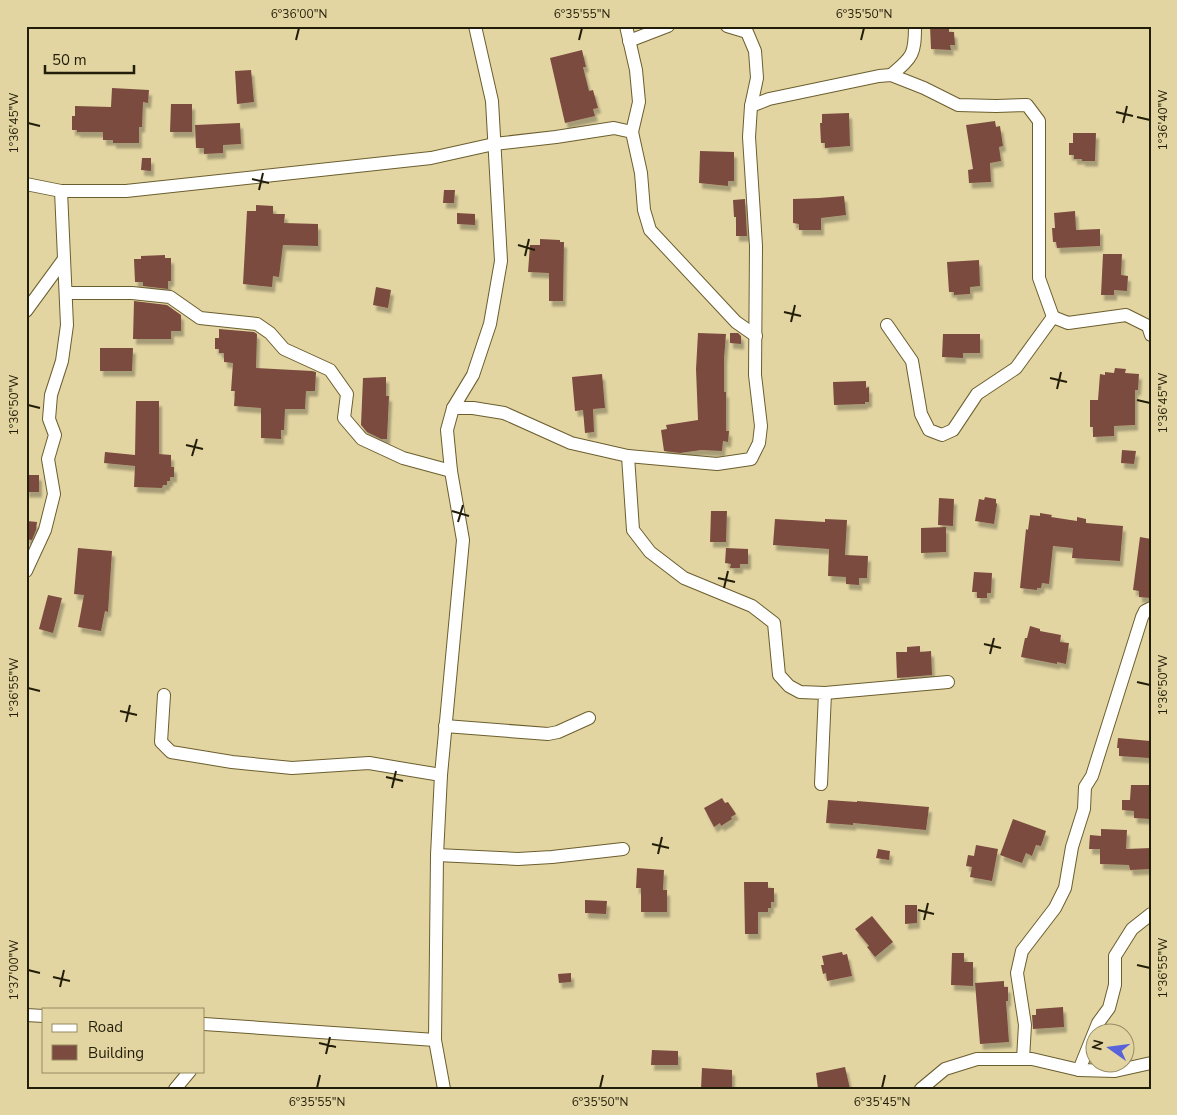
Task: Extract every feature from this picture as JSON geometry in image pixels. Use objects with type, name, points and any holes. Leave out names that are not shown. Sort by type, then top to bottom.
[{"type":"street","points":[[444,1089],[435,1040],[437,856],[445,726],[463,540],[451,471],[447,430],[453,408],[473,375],[490,324],[501,261],[492,101],[475,26]]},
{"type":"street","points":[[626,26],[636,70],[639,102],[632,132],[641,173],[644,210],[650,230],[736,322],[756,336]]},
{"type":"street","points":[[629,41],[668,26]]},
{"type":"street","points":[[453,408],[473,408],[504,413],[571,443],[628,456],[717,464],[751,459],[759,443],[761,426],[755,375],[756,246],[749,137],[751,106],[756,78],[754,51],[747,32],[727,26]]},
{"type":"street","points":[[751,106],[769,99],[891,74],[909,60],[915,45],[915,26]]},
{"type":"street","points":[[891,74],[958,105],[1027,105],[1039,121],[1039,278],[1053,317],[1068,323],[1126,315],[1148,326],[1151,335]]},
{"type":"street","points":[[26,184],[61,191],[126,191],[421,159],[494,144],[614,128],[632,132]]},
{"type":"street","points":[[26,572],[45,530],[54,494],[48,459],[55,435],[49,419],[51,395],[62,361],[67,325],[61,191]]},
{"type":"street","points":[[26,312],[64,259]]},
{"type":"street","points":[[66,293],[132,293],[170,297],[200,318],[257,324],[270,333],[284,349],[330,370],[347,394],[344,418],[362,439],[403,458],[451,471]]},
{"type":"street","points":[[888,325],[912,361],[921,414],[929,430],[942,435],[953,430],[977,394],[1016,368],[1053,317]]},
{"type":"street","points":[[628,456],[633,530],[650,552],[684,578],[752,606],[774,623],[779,675],[789,686],[800,692],[825,693],[948,682]]},
{"type":"street","points":[[1023,1059],[1024,1025],[1017,973],[1022,951],[1055,908],[1065,888],[1072,847],[1084,809],[1085,787],[1092,776],[1142,617],[1145,611],[1151,608]]},
{"type":"street","points":[[822,784],[825,693]]},
{"type":"street","points":[[164,695],[161,742],[171,752],[232,762],[292,768],[369,763],[441,775]]},
{"type":"street","points":[[445,726],[548,734],[558,732],[589,718]]},
{"type":"street","points":[[437,856],[518,859],[623,849]]},
{"type":"street","points":[[1079,1070],[1098,1023],[1110,1008],[1115,985],[1115,956],[1132,929],[1151,914]]},
{"type":"street","points":[[26,1014],[42,1016]]},
{"type":"street","points":[[205,1024],[435,1040]]},
{"type":"street","points":[[921,1089],[945,1069],[977,1059],[1040,1060],[1079,1070],[1115,1071],[1151,1063]]},
{"type":"street","points":[[175,1089],[189,1072]]},
{"type":"building","points":[[930,26],[949,26],[949,32],[954,32],[955,45],[950,45],[951,50],[931,49]]},
{"type":"building","points":[[582,50],[586,67],[583,67],[589,91],[593,90],[598,108],[593,109],[595,116],[565,123],[550,58]]},
{"type":"building","points":[[251,70],[254,102],[237,104],[235,71]]},
{"type":"building","points":[[112,88],[149,90],[148,103],[143,102],[142,127],[139,127],[139,143],[113,143],[113,140],[103,140],[103,132],[77,132],[77,130],[72,130],[72,116],[75,116],[75,106],[111,107]]},
{"type":"building","points":[[171,104],[192,104],[192,132],[170,132]]},
{"type":"building","points":[[849,113],[850,146],[825,148],[825,143],[821,143],[820,123],[822,123],[822,114]]},
{"type":"building","points":[[995,121],[996,127],[1000,126],[1003,146],[999,147],[1001,161],[990,163],[991,182],[969,183],[968,170],[973,169],[966,125]]},
{"type":"building","points":[[240,123],[241,144],[223,145],[223,153],[204,154],[204,148],[196,148],[195,125]]},
{"type":"building","points":[[1073,133],[1096,133],[1095,161],[1082,161],[1082,159],[1074,159],[1074,155],[1069,155],[1069,143],[1073,143]]},
{"type":"building","points":[[700,151],[734,152],[734,181],[728,181],[728,186],[699,183]]},
{"type":"building","points":[[142,158],[151,158],[151,171],[141,170]]},
{"type":"building","points":[[444,190],[455,190],[454,203],[443,203]]},
{"type":"building","points":[[844,196],[846,215],[821,218],[821,230],[799,230],[799,224],[793,223],[793,199]]},
{"type":"building","points":[[745,199],[747,236],[736,236],[736,217],[734,217],[733,200]]},
{"type":"building","points":[[256,205],[273,206],[273,214],[285,214],[284,223],[318,224],[318,246],[283,245],[279,277],[273,276],[272,287],[243,284],[247,211],[256,211]]},
{"type":"building","points":[[1075,211],[1076,230],[1100,229],[1100,246],[1057,248],[1056,242],[1053,242],[1052,228],[1055,228],[1054,213]]},
{"type":"building","points":[[457,213],[475,214],[475,225],[457,224]]},
{"type":"building","points":[[540,239],[564,242],[563,301],[549,301],[549,273],[528,272],[530,245],[540,245]]},
{"type":"building","points":[[1103,254],[1122,254],[1121,275],[1128,276],[1127,291],[1114,290],[1114,295],[1101,295]]},
{"type":"building","points":[[165,255],[165,258],[171,258],[171,281],[168,281],[168,289],[143,286],[143,282],[135,282],[134,259],[141,259],[141,256]]},
{"type":"building","points":[[979,260],[980,286],[970,287],[970,294],[954,295],[954,292],[949,292],[947,262]]},
{"type":"building","points":[[376,287],[391,290],[388,308],[373,305]]},
{"type":"building","points":[[134,301],[167,305],[181,315],[181,331],[171,331],[171,339],[133,339]]},
{"type":"building","points":[[219,329],[254,332],[257,334],[256,368],[316,372],[315,391],[306,391],[305,409],[285,409],[284,430],[281,430],[281,439],[261,438],[261,408],[234,406],[235,391],[231,391],[233,363],[224,362],[224,353],[219,353],[219,349],[215,349],[215,338],[219,338]]},
{"type":"building","points":[[698,333],[726,334],[724,392],[726,392],[726,431],[729,431],[728,442],[723,441],[722,451],[701,450],[680,453],[664,451],[661,430],[667,429],[666,425],[698,420],[696,369]]},
{"type":"building","points":[[730,333],[738,333],[741,336],[741,344],[730,343]]},
{"type":"building","points":[[943,334],[980,334],[980,353],[963,353],[963,358],[942,357]]},
{"type":"building","points":[[100,348],[133,348],[132,371],[100,371]]},
{"type":"building","points":[[1115,368],[1126,369],[1125,373],[1139,374],[1138,390],[1135,390],[1135,425],[1114,426],[1114,436],[1093,437],[1093,427],[1090,427],[1090,400],[1098,400],[1100,374],[1105,375],[1105,372],[1114,373]]},
{"type":"building","points":[[602,374],[605,408],[593,409],[594,432],[585,433],[583,410],[575,411],[572,377]]},
{"type":"building","points":[[386,377],[386,396],[389,396],[387,439],[381,439],[367,432],[361,425],[363,378]]},
{"type":"building","points":[[866,381],[866,388],[869,387],[869,402],[865,402],[865,404],[834,405],[833,382]]},
{"type":"building","points":[[136,401],[159,401],[159,454],[171,455],[171,467],[174,467],[174,477],[170,477],[170,481],[167,481],[167,485],[163,485],[162,488],[134,487],[135,466],[104,463],[105,452],[135,455]]},
{"type":"building","points":[[1122,450],[1136,451],[1134,464],[1121,463]]},
{"type":"building","points":[[26,475],[39,475],[39,492],[26,492]]},
{"type":"building","points":[[985,497],[996,499],[994,524],[975,521],[979,499],[984,500]]},
{"type":"building","points":[[939,498],[954,499],[953,526],[938,525]]},
{"type":"building","points":[[711,511],[727,511],[726,542],[710,542]]},
{"type":"building","points":[[1040,513],[1052,515],[1051,517],[1077,521],[1077,517],[1086,519],[1086,523],[1123,526],[1120,561],[1072,558],[1073,548],[1053,546],[1049,584],[1042,583],[1041,588],[1037,588],[1037,590],[1020,588],[1026,529],[1028,530],[1030,515],[1040,516]]},
{"type":"building","points":[[775,519],[825,522],[825,519],[847,520],[845,555],[868,556],[867,578],[859,578],[859,585],[846,584],[846,577],[828,576],[829,549],[773,545]]},
{"type":"building","points":[[27,521],[37,522],[32,540],[26,539]]},
{"type":"building","points":[[946,527],[946,552],[921,553],[921,528]]},
{"type":"building","points":[[1140,537],[1151,539],[1151,598],[1139,597],[1139,591],[1133,590]]},
{"type":"building","points":[[78,548],[112,551],[108,612],[105,611],[101,631],[78,627],[84,595],[74,594]]},
{"type":"building","points":[[726,548],[748,549],[748,564],[740,564],[740,568],[730,568],[731,564],[725,563]]},
{"type":"building","points":[[974,572],[992,573],[991,593],[987,593],[987,598],[977,598],[977,592],[972,592]]},
{"type":"building","points":[[48,595],[62,598],[53,633],[39,629]]},
{"type":"building","points":[[1030,626],[1040,629],[1040,631],[1061,635],[1060,642],[1069,643],[1066,664],[1021,657]]},
{"type":"building","points":[[920,646],[920,652],[931,651],[932,675],[897,678],[896,652],[907,652],[907,647]]},
{"type":"building","points":[[1118,738],[1150,741],[1149,758],[1119,756],[1119,748],[1117,748]]},
{"type":"building","points":[[1131,785],[1151,785],[1151,819],[1134,818],[1134,811],[1122,810],[1122,800],[1130,800]]},
{"type":"building","points":[[722,798],[725,803],[728,802],[736,814],[721,826],[720,823],[714,827],[704,808]]},
{"type":"building","points":[[828,800],[929,807],[926,830],[853,823],[853,825],[826,823]]},
{"type":"building","points":[[1013,819],[1046,831],[1041,846],[1036,845],[1032,856],[1026,853],[1022,863],[1000,855]]},
{"type":"building","points":[[1101,829],[1127,830],[1126,849],[1151,848],[1151,869],[1130,870],[1129,865],[1100,864],[1100,849],[1089,849],[1090,835],[1101,836]]},
{"type":"building","points":[[976,845],[998,849],[992,881],[970,877],[972,867],[966,866],[968,855],[974,856]]},
{"type":"building","points":[[878,849],[890,851],[889,860],[876,858]]},
{"type":"building","points":[[637,868],[664,870],[663,890],[667,890],[667,912],[641,912],[641,888],[636,888]]},
{"type":"building","points":[[744,882],[768,882],[768,888],[774,888],[774,902],[771,902],[771,908],[768,908],[768,912],[758,912],[758,934],[745,934]]},
{"type":"building","points":[[585,900],[607,901],[606,914],[585,913]]},
{"type":"building","points":[[905,905],[917,905],[917,923],[905,924]]},
{"type":"building","points":[[872,916],[893,942],[875,957],[867,947],[869,946],[855,929]]},
{"type":"building","points":[[842,952],[843,955],[847,954],[852,976],[827,981],[826,973],[823,974],[821,965],[824,965],[822,956]]},
{"type":"building","points":[[952,953],[964,953],[964,962],[973,962],[973,986],[951,985]]},
{"type":"building","points":[[571,973],[571,982],[559,983],[558,974]]},
{"type":"building","points":[[1004,981],[1004,987],[1008,987],[1008,1001],[1006,1001],[1009,1042],[980,1044],[975,983]]},
{"type":"building","points":[[1063,1007],[1064,1027],[1033,1029],[1032,1015],[1036,1015],[1036,1009]]},
{"type":"building","points":[[652,1050],[678,1051],[678,1065],[651,1065]]},
{"type":"building","points":[[845,1067],[850,1089],[818,1089],[816,1073]]},
{"type":"building","points":[[702,1068],[732,1070],[732,1089],[701,1089]]}]
